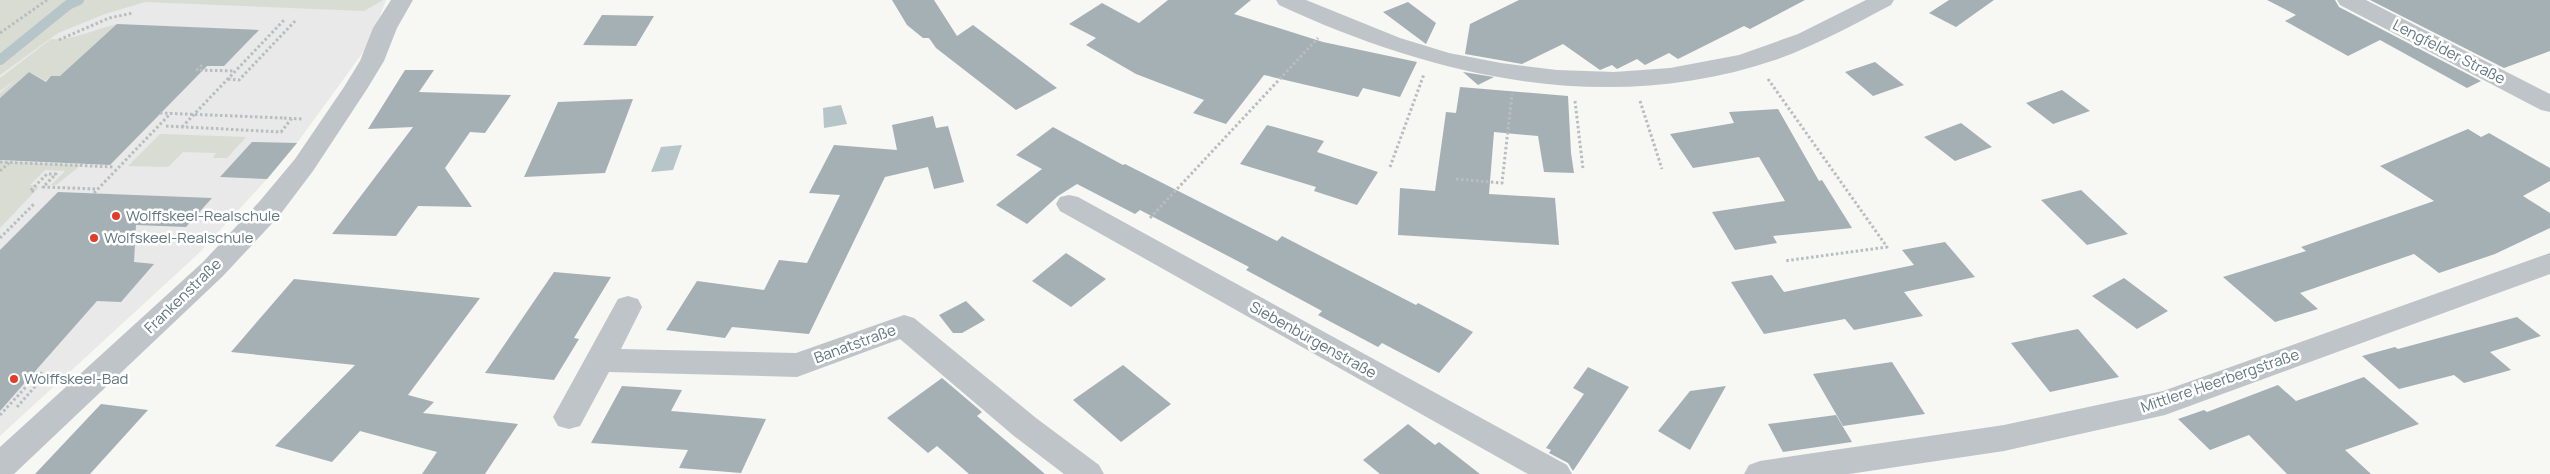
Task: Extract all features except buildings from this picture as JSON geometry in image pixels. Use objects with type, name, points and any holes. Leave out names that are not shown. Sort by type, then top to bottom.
[{"type":"street","name":"Frankenstraße","points":[[2,465],[213,268],[269,209],[304,166],[355,89],[372,61],[385,28],[402,0]]},
{"type":"street","points":[[1287,0],[1332,22],[1431,55],[1515,73],[1585,81],[1633,79],[1727,66],[1803,40],[1883,0]]},
{"type":"street","name":"Lengfelder Straße","points":[[2348,0],[2550,104]]},
{"type":"street","name":"Siebenbürgenstraße","points":[[1069,204],[1556,474]]},
{"type":"street","name":"Mittlere Heerbergstraße","points":[[1760,474],[2004,438],[2166,403],[2550,263]]},
{"type":"street","points":[[569,417],[628,307]]},
{"type":"street","name":"Banatstraße","points":[[600,360],[797,364],[904,326],[940,353],[1025,427],[1088,474]]},
{"type":"path","points":[[0,33],[46,0]]},
{"type":"path","points":[[59,40],[109,18],[133,13]]},
{"type":"path","points":[[182,127],[285,19]]},
{"type":"path","points":[[228,79],[239,80],[296,20]]},
{"type":"path","points":[[1159,209],[1332,22]]},
{"type":"path","points":[[1390,167],[1431,55]]},
{"type":"path","points":[[1753,58],[1887,247],[1784,261]]},
{"type":"path","points":[[202,65],[197,70],[236,71]]},
{"type":"path","points":[[1456,179],[1502,183],[1515,73]]},
{"type":"path","points":[[1633,79],[1662,169]]},
{"type":"path","points":[[1575,96],[1583,169]]},
{"type":"path","points":[[160,113],[284,118]]},
{"type":"path","points":[[94,193],[171,113]]},
{"type":"path","points":[[166,126],[281,132],[292,118]]},
{"type":"path","points":[[0,162],[114,167]]},
{"type":"path","points":[[0,172],[10,162]]},
{"type":"path","points":[[34,191],[30,191],[47,174],[56,174],[43,187],[98,189]]},
{"type":"path","points":[[0,238],[34,204]]},
{"type":"path","points":[[0,415],[41,373],[10,414]]},
{"type":"shaded area","points":[[0,0],[383,0],[364,11],[145,2],[105,14],[58,33],[0,75]]},
{"type":"shaded area","name":"Wolffskeel-Realschule","points":[[94,0],[386,0],[369,44],[297,143],[267,179],[198,254],[0,436],[0,64]]},
{"type":"shaded area","points":[[117,24],[79,77],[51,76],[46,81],[29,72],[0,98],[0,93],[18,78],[0,91],[0,78],[51,39],[76,36]]},
{"type":"shaded area","points":[[841,105],[847,124],[824,128],[823,108]]},
{"type":"shaded area","points":[[160,134],[246,137],[227,158],[213,158],[216,153],[183,152],[168,167],[128,166]]},
{"type":"shaded area","points":[[682,145],[673,170],[651,172],[661,147]]},
{"type":"shaded area","points":[[0,161],[81,165],[56,185],[51,185],[65,171],[45,170],[30,185],[39,187],[0,228]]},
{"type":"waterway","points":[[0,60],[68,5],[79,0]]},
{"type":"place","name":"Wolffskeel-Realschule","points":[[116,216]]},
{"type":"place","name":"Wolfskeel-Realschule","points":[[94,238]]},
{"type":"place","name":"Wolffskeel-Bad","points":[[14,379]]}]
